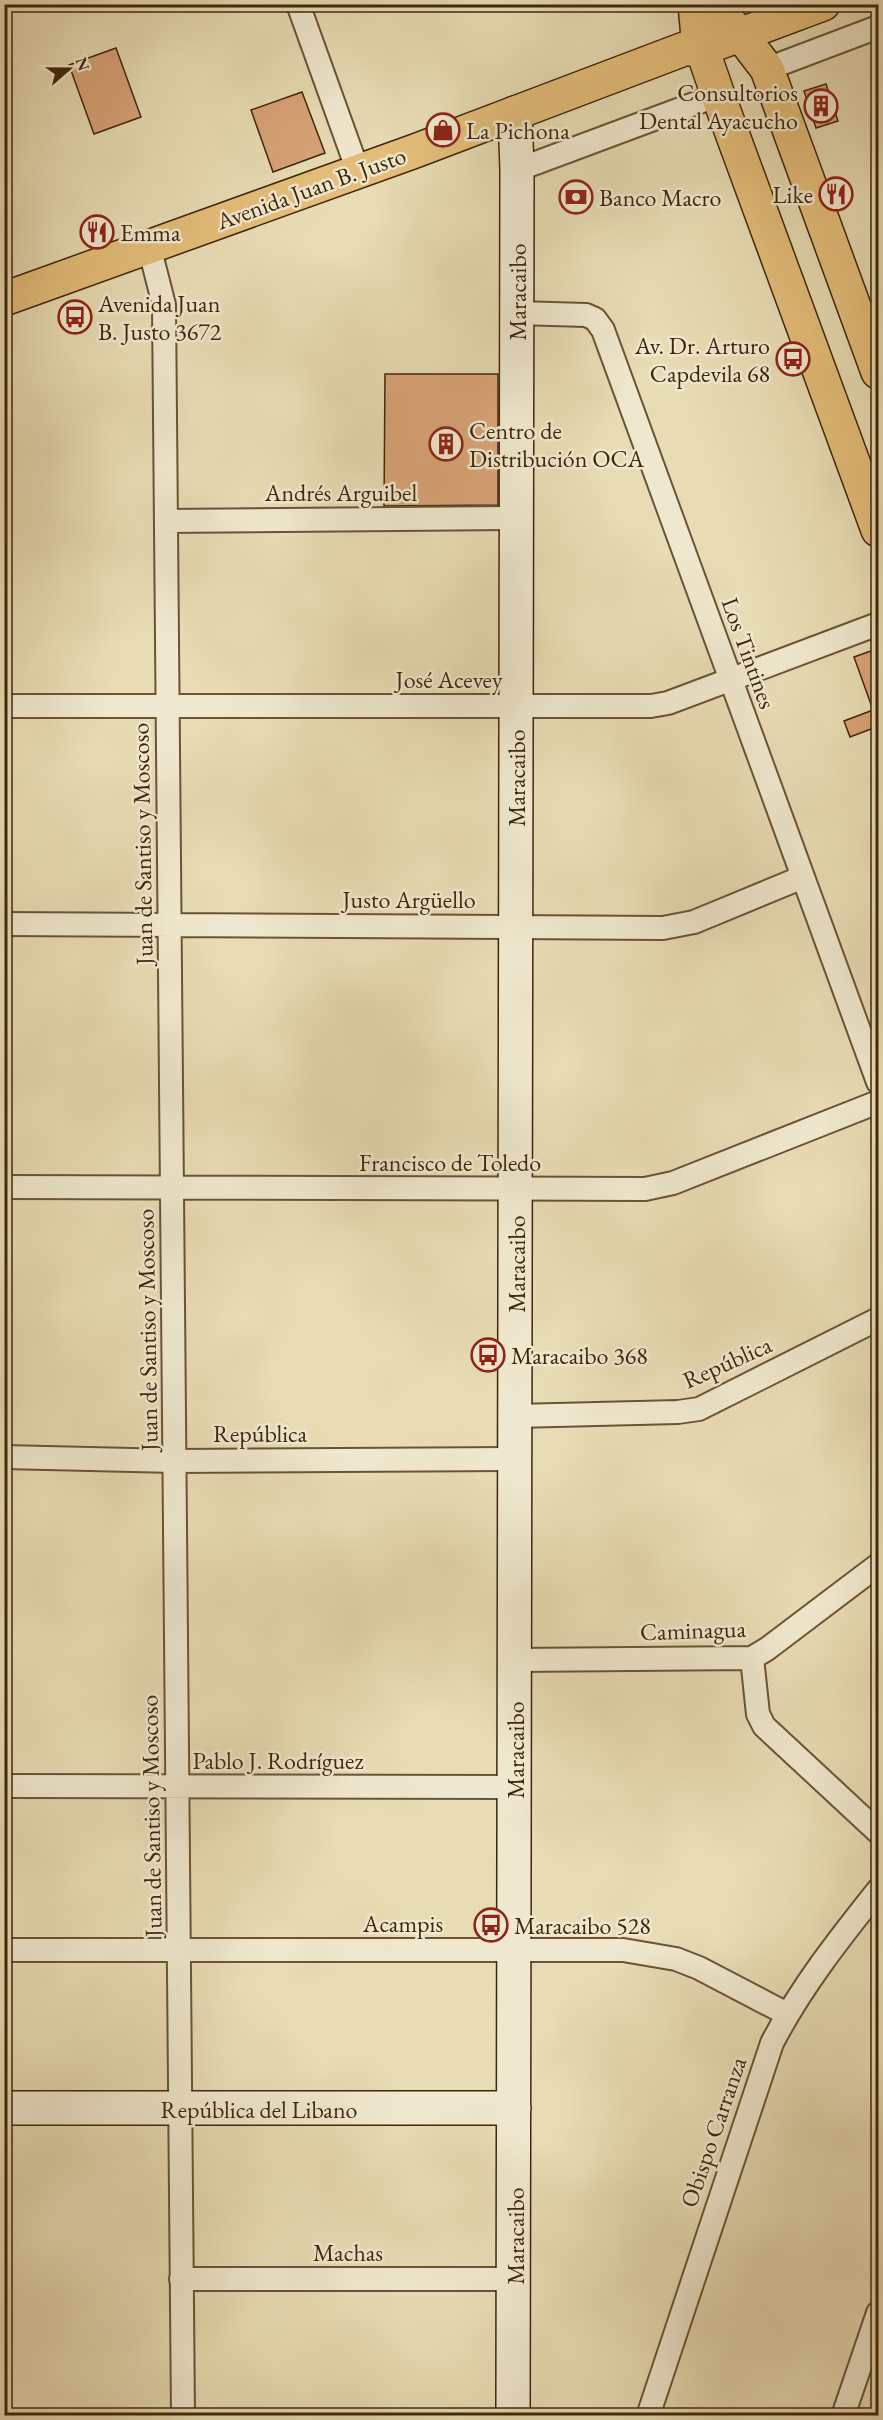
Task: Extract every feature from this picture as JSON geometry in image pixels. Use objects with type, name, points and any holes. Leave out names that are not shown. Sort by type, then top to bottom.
[{"type":"main road","points":[[695,4],[695,45],[718,95],[879,530]]},
{"type":"main road","name":"Avenida Juan B. Justo","points":[[6,294],[149,246],[515,113],[695,45],[728,21],[783,4]]},
{"type":"main road","name":"Avenida Juan B. Justo","points":[[728,21],[823,4]]},
{"type":"main road","points":[[728,21],[767,69],[879,372]]},
{"type":"main road","name":"Maracaibo","points":[[513,2415],[517,518],[515,113]]},
{"type":"main road","name":"República del Libano","points":[[4,2108],[514,2108]]},
{"type":"street","points":[[298,4],[358,171]]},
{"type":"street","points":[[767,69],[879,27]]},
{"type":"street","points":[[517,170],[718,95]]},
{"type":"street","name":"Juan de Santiso y Moscoso","points":[[149,246],[164,305],[183,2415]]},
{"type":"street","name":"Los Tintines","points":[[517,313],[586,315],[594,319],[603,330],[879,1082]]},
{"type":"street","name":"Andrés Arguibel","points":[[166,520],[517,518]]},
{"type":"street","name":"José Acevey","points":[[4,706],[651,706],[668,703],[879,624]]},
{"type":"street","name":"Justo Argüello","points":[[4,924],[663,928],[681,926],[803,877]]},
{"type":"street","name":"Francisco de Toledo","points":[[4,1187],[645,1189],[673,1183],[879,1102]]},
{"type":"street","name":"República","points":[[515,1416],[678,1412],[699,1409],[879,1318]]},
{"type":"street","name":"República","points":[[4,1457],[175,1461],[515,1460]]},
{"type":"street","name":"Caminagua","points":[[515,1660],[752,1658],[879,1565]]},
{"type":"street","points":[[752,1658],[758,1713],[764,1726],[879,1832]]},
{"type":"street","name":"Pablo J. Rodríguez","points":[[4,1786],[515,1786]]},
{"type":"street","name":"Obispo Carranza","points":[[648,2415],[772,2043],[815,1970],[879,1890]]},
{"type":"street","name":"Acampis","points":[[4,1950],[623,1950],[676,1959],[699,1968],[787,2014]]},
{"type":"street","name":"Machas","points":[[181,2279],[515,2280]]},
{"type":"street","points":[[843,2415],[879,2313]]},
{"type":"building","points":[[116,48],[141,117],[94,134],[69,65]]},
{"type":"building","name":"Consultorios Dental Ayacucho","points":[[826,84],[838,121],[816,128],[804,91]]},
{"type":"building","points":[[302,92],[325,153],[273,172],[251,110]]},
{"type":"building","name":"Centro de Distribución OCA","points":[[385,374],[498,374],[498,505],[384,506]]},
{"type":"building","points":[[879,648],[879,726],[850,737],[844,721],[873,710],[854,657]]},
{"type":"place","name":"Consultorios Dental Ayacucho","points":[[821,106]]},
{"type":"place","name":"La Pichona","points":[[443,130]]},
{"type":"place","name":"Like","points":[[836,194]]},
{"type":"place","name":"Banco Macro","points":[[576,197]]},
{"type":"place","name":"Emma","points":[[97,232]]},
{"type":"place","name":"Avenida Juan B. Justo 3672","points":[[75,317]]},
{"type":"place","name":"Av. Dr. Arturo Capdevila 68","points":[[793,359]]},
{"type":"place","name":"Centro de Distribución OCA","points":[[446,444]]},
{"type":"place","name":"Maracaibo 368","points":[[488,1355]]},
{"type":"place","name":"Maracaibo 528","points":[[491,1925]]}]
